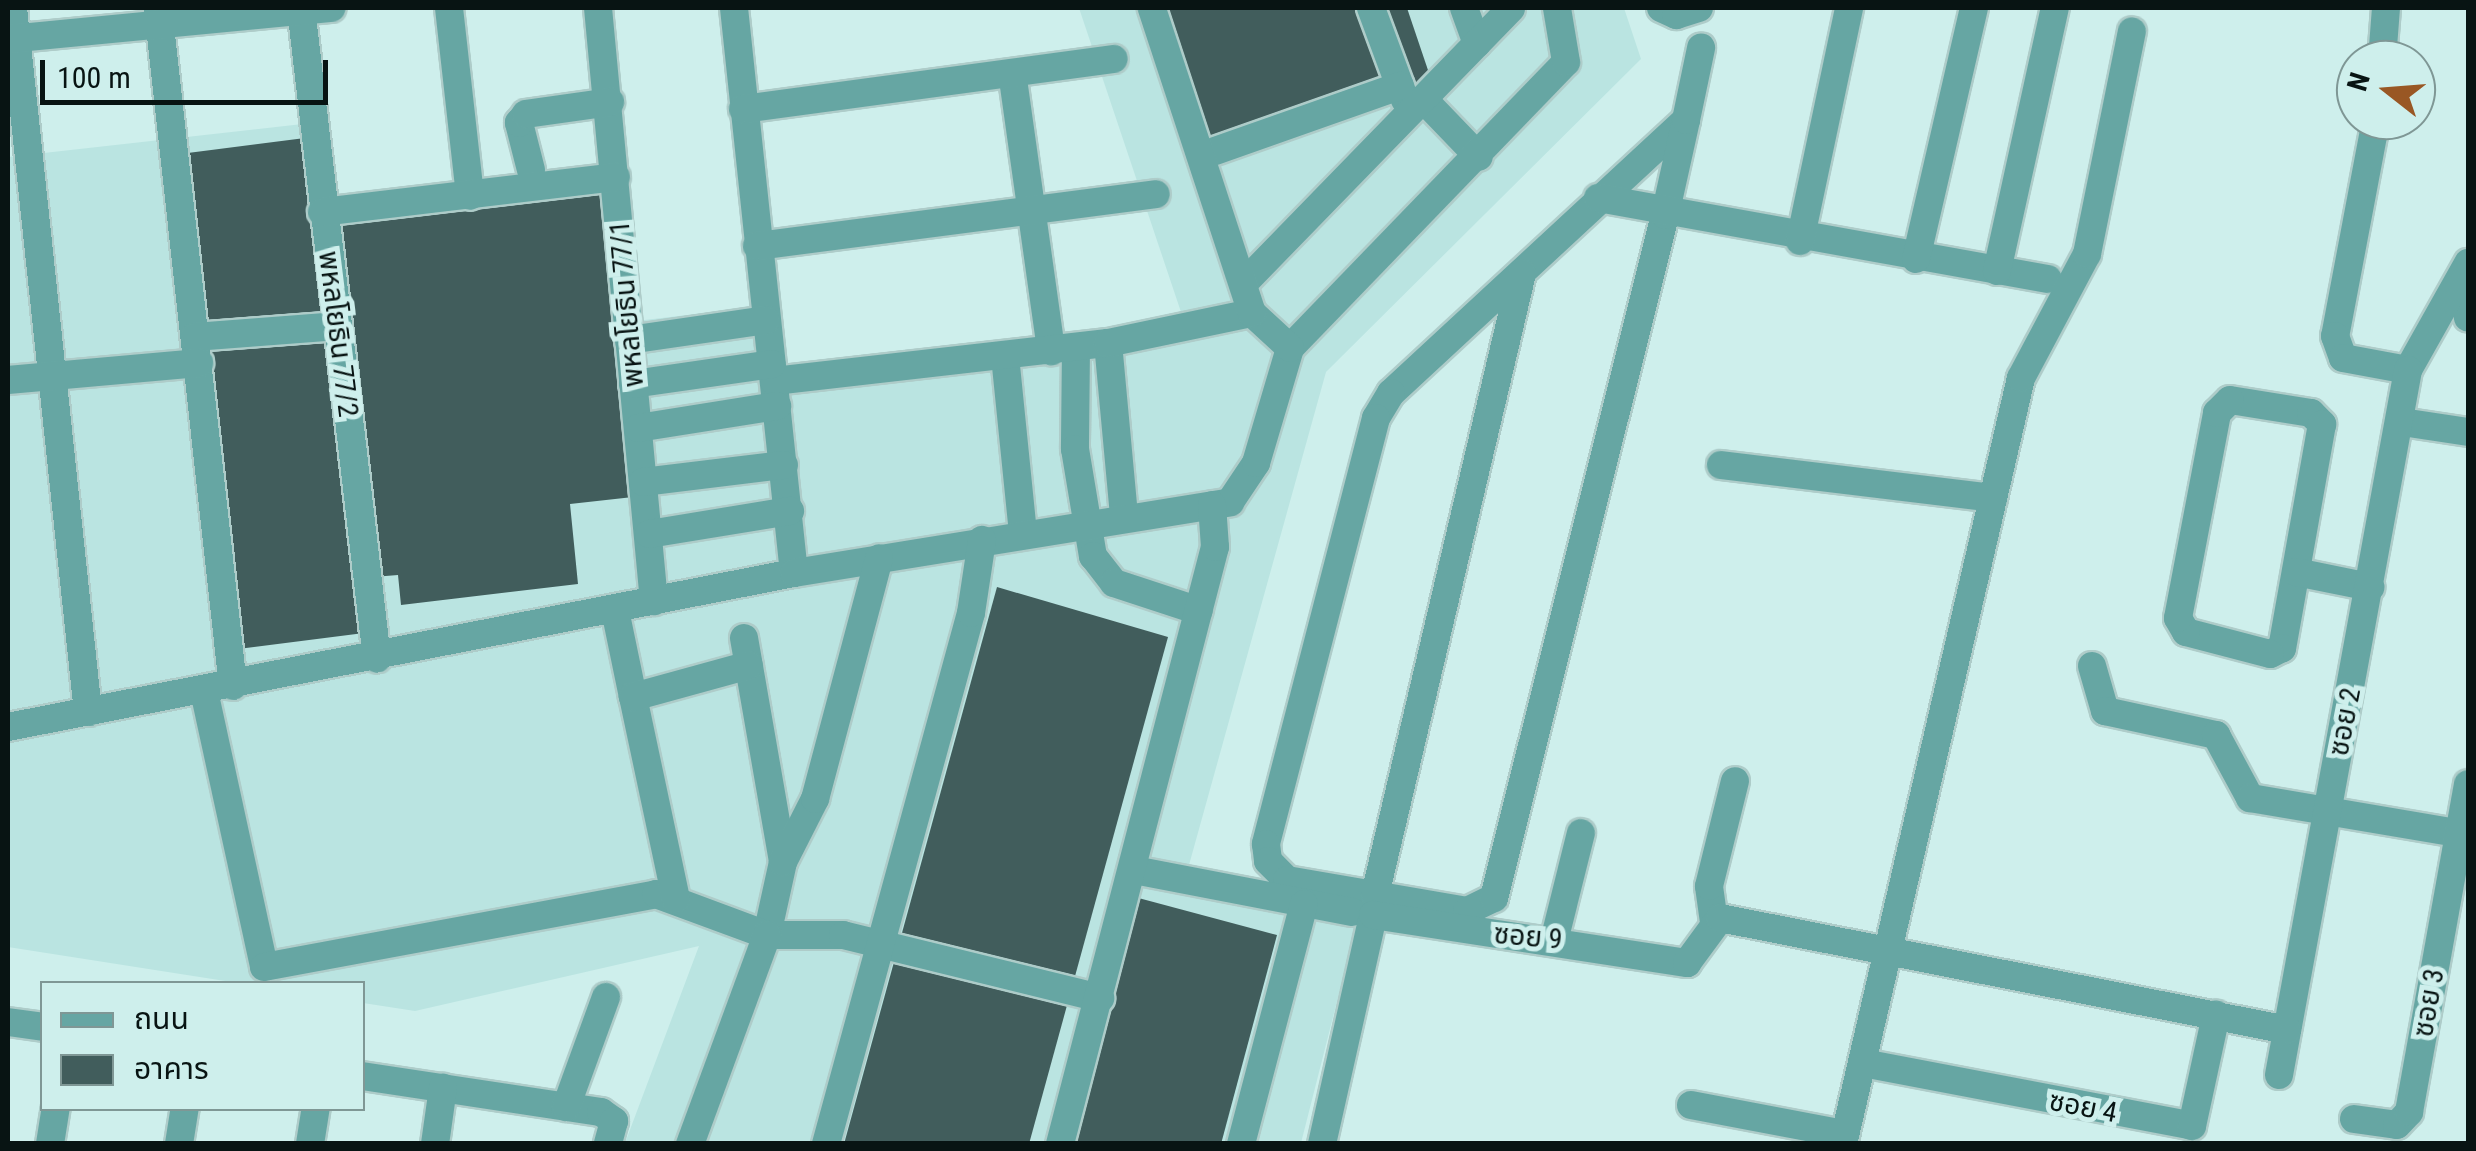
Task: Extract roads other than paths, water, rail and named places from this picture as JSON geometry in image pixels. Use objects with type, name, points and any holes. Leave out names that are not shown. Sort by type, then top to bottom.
[{"type":"street","points":[[13,8],[19,169],[52,376],[88,712]]},
{"type":"street","points":[[12,38],[159,14],[332,8]]},
{"type":"street","points":[[449,8],[469,185]]},
{"type":"street","name":"พหลโยธิน 77/1","points":[[598,8],[610,102],[654,601]]},
{"type":"street","points":[[734,8],[794,573]]},
{"type":"street","points":[[1152,8],[1252,312],[1290,348]]},
{"type":"street","points":[[1371,8],[1400,86],[1418,109],[1479,156]]},
{"type":"street","points":[[1464,8],[1478,44]]},
{"type":"street","points":[[8,727],[377,659],[794,573],[1082,520],[1230,502],[1256,463],[1290,348],[1566,62],[1557,8]]},
{"type":"street","points":[[1661,8],[1676,16],[1699,8]]},
{"type":"street","points":[[1800,241],[1850,8]]},
{"type":"street","points":[[1916,259],[1974,8]]},
{"type":"street","points":[[1998,272],[2055,8]]},
{"type":"street","points":[[2382,40],[2383,8]]},
{"type":"street","name":"พหลโยธิน 77/2","points":[[301,9],[377,659]]},
{"type":"street","points":[[1244,283],[1418,109],[1507,9]]},
{"type":"street","points":[[159,14],[234,686]]},
{"type":"street","points":[[1691,1105],[1848,1140],[1862,1063],[2021,378],[2087,254],[2132,31]]},
{"type":"street","points":[[1686,120],[1598,198],[1376,418],[1266,844],[1268,862],[1286,880],[1467,911],[1494,898],[1665,215],[1686,120],[1701,48]]},
{"type":"street","points":[[743,109],[1014,79],[1114,60]]},
{"type":"street","points":[[1014,79],[1028,214],[1063,349],[1082,520],[1100,572],[1114,584],[1199,610]]},
{"type":"street","points":[[1215,150],[1400,86]]},
{"type":"street","points":[[531,170],[519,123],[526,114],[610,102]]},
{"type":"street","points":[[2372,140],[2334,336],[2344,358],[2408,370],[2465,270]]},
{"type":"street","points":[[469,185],[615,169]]},
{"type":"street","points":[[322,212],[531,170],[615,169]]},
{"type":"street","points":[[758,246],[1028,214],[1156,194]]},
{"type":"street","points":[[1598,198],[1800,241],[2048,279]]},
{"type":"street","points":[[2465,270],[2468,318]]},
{"type":"street","points":[[1375,894],[1522,273]]},
{"type":"street","points":[[633,384],[774,384],[1108,343],[1252,312]]},
{"type":"street","points":[[629,340],[766,320]]},
{"type":"street","points":[[8,380],[52,376],[338,326]]},
{"type":"street","points":[[1108,343],[1124,516]]},
{"type":"street","points":[[1005,356],[1023,532]]},
{"type":"street","name":"ซอย 2","points":[[2279,1075],[2402,422],[2408,370]]},
{"type":"street","points":[[638,428],[774,384]]},
{"type":"street","points":[[2221,403],[2319,416],[2296,572],[2276,652],[2180,627],[2221,403]]},
{"type":"street","points":[[2402,422],[2468,432]]},
{"type":"street","points":[[1721,465],[1993,498]]},
{"type":"street","points":[[643,482],[784,466]]},
{"type":"street","points":[[1060,1144],[1216,547],[1212,504]]},
{"type":"street","points":[[650,534],[790,511]]},
{"type":"street","points":[[826,1144],[982,540]]},
{"type":"street","points":[[690,1144],[766,935],[783,862],[815,799],[878,558]]},
{"type":"street","points":[[2296,572],[2370,587]]},
{"type":"street","points":[[615,610],[676,898]]},
{"type":"street","points":[[633,697],[746,652],[783,862]]},
{"type":"street","points":[[2092,666],[2105,711],[2216,735],[2250,798],[2328,815],[2464,834],[2468,784]]},
{"type":"street","points":[[204,691],[264,967],[656,894],[676,898],[766,935],[880,943],[1100,998]]},
{"type":"street","points":[[1735,781],[1709,886],[1714,922],[1889,950],[2287,1030]]},
{"type":"street","points":[[1555,938],[1581,833]]},
{"type":"street","name":"ซอย 3","points":[[2354,1118],[2397,1125],[2410,1112],[2464,834]]},
{"type":"street","points":[[1134,870],[1352,912]]},
{"type":"street","points":[[1242,1144],[1304,904]]},
{"type":"street","name":"ซอย 9","points":[[1322,1144],[1373,915],[1555,938],[1687,964],[1714,922]]},
{"type":"street","points":[[566,1107],[606,998]]},
{"type":"street","name":"ซอย 4","points":[[1862,1063],[2192,1126],[2216,1016]]},
{"type":"street","points":[[8,1022],[40,1027]]},
{"type":"street","points":[[365,1076],[566,1107],[611,1132]]},
{"type":"street","points":[[435,1144],[443,1088]]},
{"type":"street","points":[[50,1144],[56,1111]]},
{"type":"street","points":[[179,1144],[184,1111]]},
{"type":"street","points":[[310,1144],[316,1111]]}]
